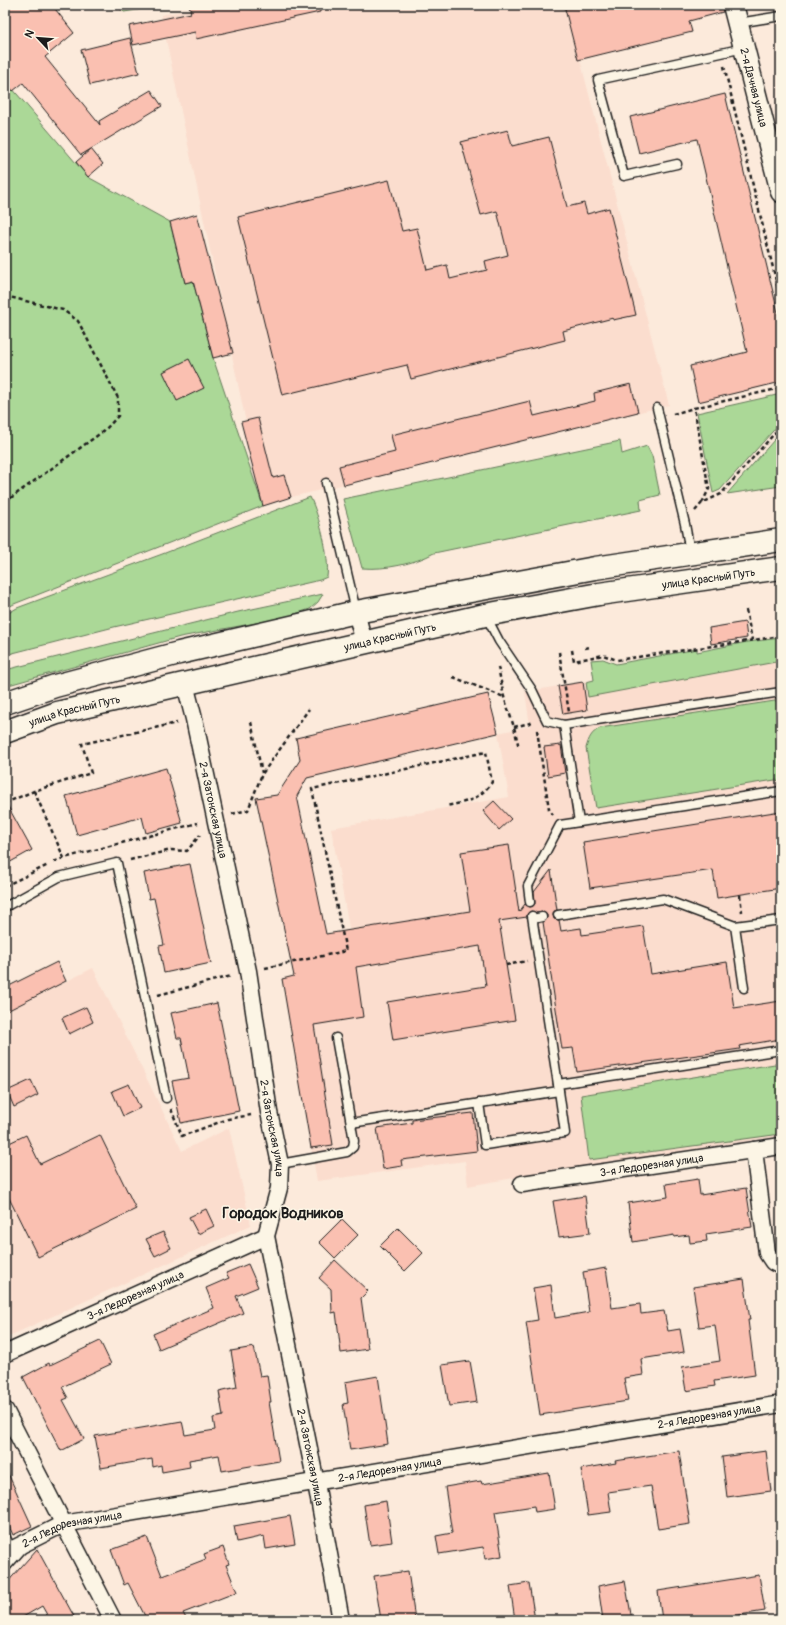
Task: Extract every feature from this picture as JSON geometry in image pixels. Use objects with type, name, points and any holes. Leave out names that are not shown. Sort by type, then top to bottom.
[{"type":"main road","points":[[5,703],[55,686],[186,652],[356,612],[595,568],[781,540]]},
{"type":"main road","name":"улица Красный Путь","points":[[5,732],[57,713],[485,615],[599,594],[781,568]]},
{"type":"street","name":"2-я Дачная улица","points":[[736,14],[777,159],[781,192]]},
{"type":"street","points":[[356,612],[364,642]]},
{"type":"street","name":"2-я Затонская улица","points":[[185,684],[194,719],[248,972],[269,1112],[280,1164],[279,1188],[266,1236],[316,1483],[341,1620]]},
{"type":"street","name":"3-я Ледорезная улица","points":[[522,1184],[781,1146]]},
{"type":"street","points":[[754,1150],[767,1253],[773,1262],[781,1266]]},
{"type":"street","name":"3-я Ледорезная улица","points":[[5,1354],[266,1236]]},
{"type":"street","name":"2-я Ледорезная улица","points":[[8,1552],[63,1524],[316,1483],[781,1404]]},
{"type":"street","points":[[5,1411],[113,1620]]},
{"type":"lane","points":[[736,14],[781,16]]},
{"type":"lane","points":[[677,164],[624,176],[598,80],[745,48]]},
{"type":"lane","points":[[657,408],[685,524],[690,553]]},
{"type":"lane","points":[[326,483],[356,612]]},
{"type":"lane","points":[[485,615],[499,641],[532,690],[547,721],[568,724],[781,692]]},
{"type":"lane","points":[[568,724],[579,822]]},
{"type":"lane","points":[[530,902],[528,886],[560,825],[781,791]]},
{"type":"lane","points":[[5,907],[59,877],[117,863],[166,1098]]},
{"type":"lane","points":[[558,915],[663,899],[735,926],[781,920]]},
{"type":"lane","points":[[479,1103],[485,1145],[565,1133],[532,917],[542,917]]},
{"type":"lane","points":[[735,926],[744,988]]},
{"type":"lane","points":[[280,1164],[347,1152],[353,1147],[354,1140],[336,1038]]},
{"type":"lane","points":[[351,1123],[479,1103],[781,1050]]},
{"type":"lane","points":[[5,1535],[8,1552]]},
{"type":"lane","points":[[5,1568],[29,1541]]},
{"type":"path","points":[[721,54],[781,301]]},
{"type":"path","points":[[5,296],[63,310],[78,321],[118,398],[118,416],[105,430],[5,502]]},
{"type":"path","points":[[660,418],[694,408],[781,388]]},
{"type":"path","points":[[685,524],[702,503],[710,489],[694,408]]},
{"type":"path","points":[[702,503],[721,494],[781,426]]},
{"type":"path","points":[[746,610],[752,640]]},
{"type":"path","points":[[572,650],[574,661],[603,655],[617,660],[781,636]]},
{"type":"path","points":[[585,648],[591,646]]},
{"type":"path","points":[[559,652],[568,724]]},
{"type":"path","points":[[498,666],[504,697],[519,748]]},
{"type":"path","points":[[453,677],[504,697]]},
{"type":"path","points":[[5,886],[64,858],[248,810],[262,774],[308,709]]},
{"type":"path","points":[[5,803],[34,791],[90,773],[82,744],[194,719]]},
{"type":"path","points":[[251,722],[262,774]]},
{"type":"path","points":[[514,727],[536,722],[549,809],[560,825]]},
{"type":"path","points":[[145,999],[248,972],[346,951],[312,789],[486,752],[492,782],[486,790],[471,801],[446,806]]},
{"type":"path","points":[[34,791],[64,858]]},
{"type":"path","points":[[117,863],[171,850],[188,851],[214,818]]},
{"type":"path","points":[[740,895],[742,912]]},
{"type":"path","points":[[506,965],[524,962]]},
{"type":"path","points":[[166,1098],[182,1136],[228,1119],[269,1112]]},
{"type":"shaded area","points":[[212,5],[566,5],[669,405],[263,504],[161,15]]},
{"type":"shaded area","points":[[781,647],[781,1136],[565,1169],[468,1186],[465,1161],[317,1181],[282,979],[356,966],[331,828],[509,797],[498,733],[530,726],[525,692]]},
{"type":"shaded area","points":[[93,968],[182,1151],[229,1128],[251,1225],[5,1338],[5,1012]]},
{"type":"green space","points":[[116,5],[169,5],[124,12]]},
{"type":"green space","points":[[5,80],[88,177],[170,222],[185,283],[193,281],[213,358],[263,506],[14,604],[5,609]]},
{"type":"green space","points":[[781,394],[781,422],[720,490],[713,493],[697,413]]},
{"type":"green space","points":[[781,432],[781,486],[727,494]]},
{"type":"green space","points":[[620,441],[622,454],[647,446],[652,456],[660,495],[640,500],[641,510],[434,553],[418,560],[390,567],[362,568],[343,499]]},
{"type":"green space","points":[[310,497],[317,514],[323,536],[328,569],[327,577],[320,580],[114,627],[5,655],[5,615],[17,608]]},
{"type":"green space","points":[[323,594],[318,602],[310,609],[283,618],[180,637],[5,686],[5,670],[238,612]]},
{"type":"green space","points":[[781,638],[781,661],[588,697],[586,682],[594,680],[591,660],[603,659],[616,664],[697,649],[697,652],[747,642]]},
{"type":"green space","points":[[781,700],[781,781],[775,780],[596,808],[586,748],[591,736],[600,728]]},
{"type":"green space","points":[[781,1063],[781,1134],[589,1160],[581,1095]]},
{"type":"building","points":[[5,5],[52,5],[74,33],[45,57],[100,125],[99,121],[151,90],[162,106],[81,155],[23,83],[13,91],[5,81]]},
{"type":"building","points":[[189,5],[320,5],[320,12],[196,39],[195,32],[133,45],[129,26],[191,13]]},
{"type":"building","points":[[564,5],[722,5],[723,12],[689,21],[692,32],[578,60]]},
{"type":"building","points":[[130,38],[139,73],[90,85],[81,50]]},
{"type":"building","points":[[725,94],[781,325],[781,382],[698,402],[690,366],[747,352],[697,139],[639,153],[630,117]]},
{"type":"building","points":[[508,130],[512,146],[549,137],[567,207],[584,203],[587,214],[609,208],[636,315],[613,320],[613,318],[563,331],[565,340],[411,379],[407,365],[282,395],[238,217],[389,180],[402,231],[417,228],[427,270],[447,265],[450,279],[487,270],[485,261],[508,255],[497,211],[481,215],[461,142]]},
{"type":"building","points":[[91,149],[103,164],[88,177],[76,162]]},
{"type":"building","points":[[197,214],[233,353],[213,358],[193,281],[185,283],[170,222]]},
{"type":"building","points":[[189,359],[204,388],[177,401],[163,372]]},
{"type":"building","points":[[631,384],[638,412],[344,485],[339,466],[395,452],[391,435],[530,401],[534,416],[595,401],[594,393]]},
{"type":"building","points":[[258,418],[273,478],[284,475],[291,497],[263,506],[241,422]]},
{"type":"building","points":[[745,622],[747,638],[711,644],[709,628]]},
{"type":"building","points":[[583,682],[587,710],[563,714],[558,686]]},
{"type":"building","points":[[488,694],[498,733],[307,778],[297,796],[326,934],[470,911],[461,852],[509,845],[519,912],[525,904],[530,907],[535,904],[534,892],[551,870],[557,910],[554,911],[553,915],[554,919],[559,920],[561,931],[581,928],[582,935],[643,926],[651,974],[727,962],[734,1008],[781,1001],[781,1039],[739,1046],[740,1049],[577,1072],[573,1048],[562,1049],[543,922],[547,919],[547,915],[543,912],[536,913],[531,911],[527,914],[527,917],[499,921],[515,1020],[393,1040],[387,1002],[486,986],[480,946],[356,967],[363,1017],[314,1025],[333,1145],[311,1148],[282,979],[294,976],[256,798],[277,795],[300,760],[296,738]]},
{"type":"building","points":[[561,745],[565,773],[548,776],[544,747]]},
{"type":"building","points":[[166,768],[182,823],[146,833],[142,817],[77,835],[66,796]]},
{"type":"building","points":[[5,801],[32,850],[5,865]]},
{"type":"building","points":[[494,801],[511,819],[499,830],[483,811]]},
{"type":"building","points":[[781,811],[781,888],[717,898],[713,870],[590,888],[583,842]]},
{"type":"building","points":[[190,864],[211,963],[164,973],[159,946],[164,945],[154,898],[149,899],[144,873]]},
{"type":"building","points":[[57,962],[66,981],[5,1012],[5,988]]},
{"type":"building","points":[[217,1003],[239,1111],[181,1123],[172,1081],[189,1078],[181,1038],[177,1038],[171,1013]]},
{"type":"building","points":[[86,1007],[93,1022],[69,1034],[62,1018]]},
{"type":"building","points":[[31,1080],[38,1095],[14,1107],[7,1091]]},
{"type":"building","points":[[129,1084],[140,1108],[123,1116],[112,1091]]},
{"type":"building","points":[[473,1113],[477,1151],[401,1160],[402,1166],[383,1169],[377,1128],[412,1123],[412,1120]]},
{"type":"building","points":[[26,1135],[40,1164],[100,1135],[136,1209],[38,1257],[5,1190],[5,1145]]},
{"type":"building","points":[[698,1179],[700,1195],[746,1188],[752,1227],[706,1234],[707,1241],[690,1243],[689,1235],[674,1237],[674,1235],[633,1242],[628,1203],[668,1197],[666,1184]]},
{"type":"building","points":[[585,1196],[590,1233],[559,1237],[553,1201]]},
{"type":"building","points":[[206,1209],[214,1226],[198,1234],[189,1217]]},
{"type":"building","points":[[342,1219],[358,1235],[335,1258],[319,1242]]},
{"type":"building","points":[[398,1228],[423,1253],[405,1271],[380,1246]]},
{"type":"building","points":[[163,1232],[171,1248],[155,1256],[146,1239]]},
{"type":"building","points":[[335,1260],[368,1291],[361,1298],[368,1349],[341,1353],[336,1312],[332,1313],[331,1289],[319,1278]]},
{"type":"building","points":[[248,1264],[258,1287],[236,1296],[243,1313],[159,1349],[153,1334],[214,1308],[206,1288],[229,1278],[226,1273]]},
{"type":"building","points":[[606,1268],[612,1308],[640,1304],[641,1314],[664,1311],[668,1331],[680,1329],[684,1352],[641,1359],[643,1375],[624,1378],[628,1401],[540,1415],[526,1322],[538,1320],[533,1288],[551,1285],[555,1318],[589,1312],[583,1272]]},
{"type":"building","points":[[744,1279],[750,1320],[748,1320],[755,1375],[714,1381],[715,1386],[686,1391],[682,1367],[720,1361],[715,1325],[699,1327],[693,1287]]},
{"type":"building","points":[[100,1341],[111,1364],[62,1387],[68,1398],[63,1400],[84,1439],[61,1451],[23,1377],[49,1363],[50,1365]]},
{"type":"building","points":[[254,1347],[260,1376],[267,1375],[271,1402],[269,1402],[279,1461],[222,1471],[219,1455],[189,1460],[190,1467],[162,1472],[161,1465],[153,1467],[152,1459],[101,1468],[95,1436],[182,1421],[185,1435],[215,1430],[213,1418],[223,1416],[219,1391],[237,1387],[231,1351]]},
{"type":"building","points":[[470,1361],[477,1402],[449,1406],[442,1365]]},
{"type":"building","points":[[378,1376],[388,1444],[350,1450],[343,1404],[348,1403],[345,1382]]},
{"type":"building","points":[[679,1451],[690,1524],[658,1529],[651,1486],[608,1492],[611,1512],[588,1515],[581,1469],[616,1463],[615,1461]]},
{"type":"building","points":[[766,1451],[771,1491],[727,1497],[722,1457]]},
{"type":"building","points":[[5,1467],[32,1526],[13,1535],[5,1517]]},
{"type":"building","points":[[549,1473],[555,1509],[535,1512],[534,1506],[495,1512],[502,1556],[485,1559],[483,1547],[439,1554],[436,1536],[452,1533],[445,1487],[481,1481],[482,1484]]},
{"type":"building","points":[[386,1501],[392,1542],[370,1545],[364,1505]]},
{"type":"building","points":[[290,1516],[295,1544],[266,1549],[264,1536],[237,1542],[234,1526]]},
{"type":"building","points":[[147,1537],[162,1576],[206,1559],[204,1554],[223,1547],[229,1564],[226,1565],[237,1592],[183,1613],[187,1620],[147,1620],[128,1583],[124,1585],[111,1550]]},
{"type":"building","points":[[37,1549],[76,1620],[50,1620],[42,1606],[18,1620],[9,1620],[5,1612],[5,1585]]},
{"type":"building","points":[[408,1571],[415,1620],[381,1620],[374,1576]]},
{"type":"building","points":[[759,1575],[765,1611],[707,1620],[662,1620],[658,1591]]},
{"type":"building","points":[[625,1581],[632,1620],[603,1620],[598,1586]]},
{"type":"building","points":[[529,1583],[535,1620],[515,1620],[510,1586]]},
{"type":"district","name":"Городок Водников","points":[[283,1213]]}]
